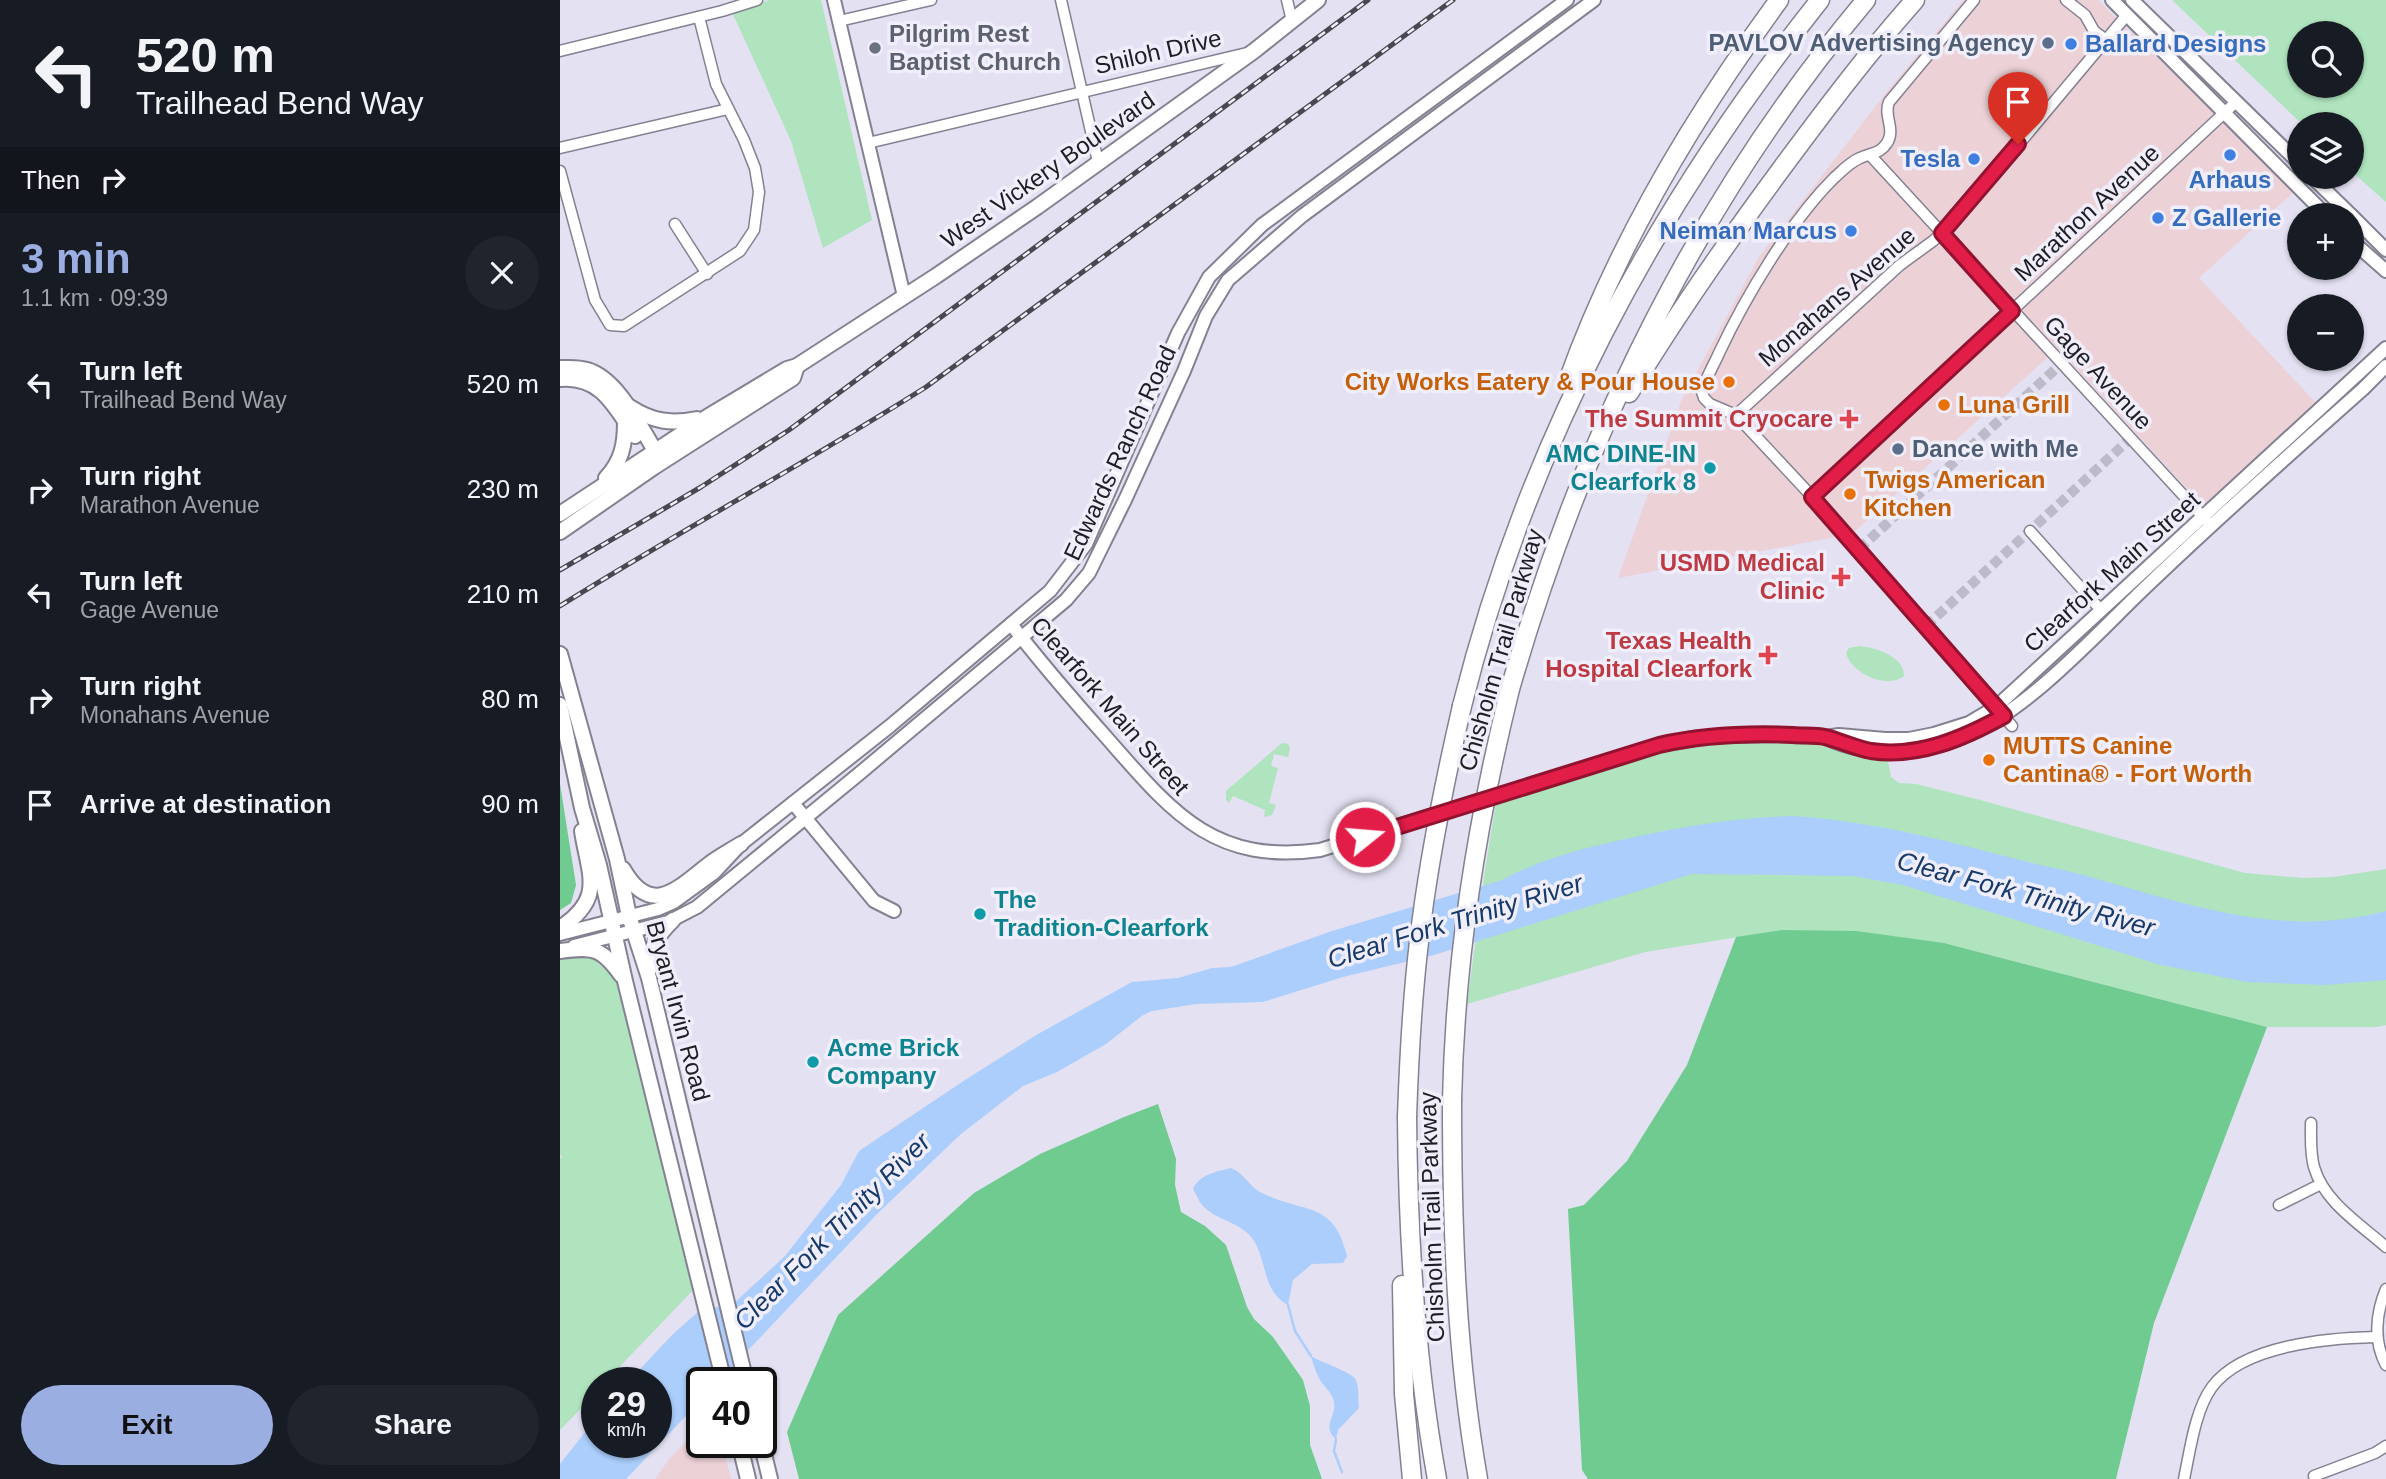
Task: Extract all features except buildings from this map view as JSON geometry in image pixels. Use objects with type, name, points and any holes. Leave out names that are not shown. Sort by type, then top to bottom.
[{"type":"highway","points":[[1517,524],[1576,358],[1635,229],[1689,131],[1779,0]]},
{"type":"highway","name":"Chisholm Trail Parkway","points":[[1437,1479],[1416,1333],[1408,1208],[1407,1117],[1411,1019],[1422,918],[1443,792],[1462,706],[1490,603],[1517,524],[1580,379],[1617,305],[1654,238],[1733,115],[1820,0]]},
{"type":"highway","name":"Chisholm Trail Parkway","points":[[1478,1479],[1465,1392],[1455,1284],[1452,1101],[1456,1000],[1467,903],[1486,789],[1510,689],[1538,596],[1587,462],[1650,327],[1727,190],[1773,118],[1866,0]]},
{"type":"highway","points":[[1587,462],[1700,282],[1852,74],[1915,0]]},
{"type":"highway","points":[[1408,1208],[1402,1274],[1402,1333],[1404,1394],[1412,1479]]},
{"type":"highway","points":[[1465,1392],[1488,1479]]},
{"type":"main road","name":"West Vickery Boulevard","points":[[560,531],[707,417],[787,369],[797,366],[1027,214],[1254,51],[1318,0]]},
{"type":"main road","name":"West Vickery Boulevard","points":[[565,511],[793,377],[797,366]]},
{"type":"main road","points":[[560,368],[575,368],[595,373],[613,387],[655,458]]},
{"type":"main road","points":[[560,379],[574,378],[591,383],[605,394],[655,458]]},
{"type":"main road","points":[[624,402],[648,418],[664,422],[707,417]]},
{"type":"main road","points":[[565,511],[601,484],[620,461],[625,422]]},
{"type":"main road","name":"Bryant Irvin Road","points":[[560,654],[582,808],[592,838],[720,1367]]},
{"type":"main road","name":"Bryant Irvin Road","points":[[560,705],[571,720],[617,859],[633,932],[649,978],[743,1367]]},
{"type":"main road","points":[[560,928],[581,911],[591,891],[582,808]]},
{"type":"main road","points":[[617,859],[637,889],[658,896],[668,895],[741,844]]},
{"type":"main road","points":[[649,978],[650,954],[657,936],[673,919]]},
{"type":"main road","points":[[560,950],[588,948],[598,951],[608,958],[625,981]]},
{"type":"main road","points":[[743,1458],[748,1479]]},
{"type":"main road","points":[[764,1458],[769,1479]]},
{"type":"street","points":[[560,51],[757,0]]},
{"type":"street","points":[[834,0],[904,296]]},
{"type":"street","points":[[839,21],[931,0]]},
{"type":"street","points":[[1061,0],[1098,162]]},
{"type":"street","points":[[1287,0],[1292,21]]},
{"type":"street","name":"Edwards Ranch Road","points":[[560,934],[658,909],[674,902],[714,873],[741,844],[898,720],[1050,591],[1086,544],[1178,333],[1209,277],[1262,225],[1567,0]]},
{"type":"street","name":"Edwards Ranch Road","points":[[560,950],[633,932],[673,919],[697,907],[1066,600],[1089,573],[1184,371],[1206,316],[1228,280],[1302,216],[1594,0]]},
{"type":"street","points":[[1974,0],[1889,102],[1886,111],[1891,127],[1890,137],[1881,150],[1852,162],[1822,191],[1781,246],[1726,338],[1703,388],[1703,396],[1710,404],[1736,415],[1812,497],[2004,717]]},
{"type":"street","points":[[2066,0],[2085,15],[2094,30],[2106,40]]},
{"type":"street","points":[[2112,0],[2314,203]]},
{"type":"street","points":[[2125,0],[2132,0],[2287,151]]},
{"type":"street","points":[[2126,16],[2137,14],[2168,36]]},
{"type":"street","name":"Monahans Avenue","points":[[1736,415],[1900,265],[1942,233],[2126,16]]},
{"type":"street","points":[[560,171],[595,300],[610,325],[624,326],[740,251],[754,230],[758,213],[759,192],[755,168],[716,84],[699,17]]},
{"type":"street","name":"Shiloh Drive","points":[[868,143],[1254,51]]},
{"type":"street","name":"Marathon Avenue","points":[[1812,497],[2236,102]]},
{"type":"street","points":[[560,148],[728,109]]},
{"type":"street","name":"Gage Avenue","points":[[1870,155],[2208,521]]},
{"type":"street","points":[[2324,189],[2339,203]]},
{"type":"street","points":[[675,224],[707,274]]},
{"type":"street","points":[[1262,225],[1275,240]]},
{"type":"street","points":[[2364,228],[2386,250]]},
{"type":"street","points":[[2364,252],[2386,271]]},
{"type":"street","name":"Clearfork Main Street","points":[[1010,624],[1158,797],[1181,818],[1210,835],[1243,848],[1269,852],[1291,854],[1320,850],[1681,740],[1767,735],[1826,737],[1852,747],[1875,751],[1914,751],[1968,735],[2004,717],[2070,660],[2386,348]]},
{"type":"street","name":"Clearfork Main Street","points":[[2004,717],[2101,609],[2208,521],[2372,381],[2386,366]]},
{"type":"street","points":[[1101,510],[1117,516]]},
{"type":"street","points":[[2030,531],[2101,609]]},
{"type":"street","points":[[872,764],[895,732],[898,720]]},
{"type":"street","points":[[793,803],[874,901],[894,911]]},
{"type":"street","points":[[2311,1123],[2314,1165],[2321,1185],[2335,1203],[2386,1247]]},
{"type":"street","points":[[2280,1205],[2321,1185]]},
{"type":"street","points":[[2386,1289],[2379,1311],[2376,1336],[2386,1365]]},
{"type":"street","points":[[2185,1479],[2200,1410],[2212,1387],[2232,1368],[2259,1356],[2294,1346],[2337,1338],[2376,1336]]},
{"type":"street","points":[[2314,1476],[2375,1453],[2386,1446]]},
{"type":"shaded area","points":[[1963,0],[2098,0],[2287,183],[2287,189],[2295,191],[2199,278],[2317,404],[2204,507],[2059,350],[1852,534],[1618,578],[1682,399],[1759,257],[1885,94]]},
{"type":"shaded area","points":[[686,1442],[686,1458],[726,1458],[731,1479],[655,1479]]},
{"type":"green space","points":[[770,0],[821,0],[872,220],[823,248],[791,141],[732,12]]},
{"type":"green space","points":[[2172,0],[2386,0],[2386,202],[2364,183],[2364,112],[2289,112]]},
{"type":"green space","points":[[1860,646],[1881,651],[1894,658],[1903,669],[1904,676],[1888,681],[1862,673],[1846,653],[1849,648]]},
{"type":"green space","points":[[1282,743],[1288,744],[1290,748],[1288,757],[1274,754],[1271,766],[1278,768],[1269,803],[1276,805],[1272,815],[1264,817],[1265,810],[1233,796],[1229,803],[1226,800],[1226,791]]},
{"type":"green space","points":[[1720,743],[1824,744],[1856,753],[1887,755],[1891,777],[1899,783],[1916,784],[1980,800],[2245,873],[2303,878],[2333,877],[2386,869],[2386,1025],[2267,1027],[1944,943],[1781,930],[1645,952],[1467,1004],[1496,803],[1678,747]]},
{"type":"green space","points":[[560,784],[576,885],[571,903],[560,910]]},
{"type":"green space","points":[[1781,930],[1856,931],[1944,943],[2267,1027],[2154,1323],[2116,1479],[1588,1479],[1582,1470],[1568,1209],[1584,1205],[1627,1161],[1687,1065],[1736,937]]},
{"type":"green space","points":[[590,956],[617,980],[694,1289],[619,1367],[581,1367],[581,1408],[560,1430],[562,1156],[560,960]]},
{"type":"green space","points":[[1158,1104],[1176,1159],[1175,1185],[1181,1212],[1205,1226],[1226,1245],[1247,1307],[1254,1319],[1273,1337],[1303,1380],[1310,1406],[1310,1445],[1322,1479],[799,1479],[787,1432],[838,1315],[974,1193],[1040,1154]]},
{"type":"water","name":"Clear Fork Trinity River","points":[[1793,816],[1877,826],[2071,872],[2231,914],[2307,921],[2346,919],[2386,911],[2386,980],[2325,985],[2247,982],[2161,965],[1903,885],[1853,876],[1692,874],[1434,955],[1343,977],[1263,1002],[1196,1004],[1152,1011],[1106,1044],[1057,1072],[1023,1086],[961,1134],[878,1213],[732,1367],[686,1367],[686,1416],[672,1431],[672,1367],[642,1367],[700,1310],[733,1304],[785,1256],[841,1185],[859,1151],[1038,1034],[1132,982],[1178,978],[1212,968],[1231,967],[1332,931],[1502,880],[1535,865],[1586,848],[1697,825]]},
{"type":"water","points":[[1231,1168],[1260,1192],[1325,1217],[1334,1225],[1341,1238],[1347,1256],[1343,1263],[1312,1264],[1293,1280],[1288,1305],[1273,1291],[1252,1238],[1241,1228],[1205,1208],[1193,1189],[1204,1177]]},
{"type":"water","points":[[1311,1356],[1349,1374],[1357,1383],[1359,1408],[1338,1430],[1336,1439],[1330,1430],[1333,1399],[1321,1381]]},
{"type":"water","points":[[581,1437],[581,1458],[646,1458],[626,1479],[560,1479],[560,1464]]},
{"type":"waterway","points":[[1288,1305],[1295,1331],[1311,1356]]},
{"type":"waterway","points":[[1336,1439],[1334,1451],[1342,1472]]},
{"type":"tunnel","points":[[1859,549],[2061,364]]},
{"type":"tunnel","points":[[1926,626],[2131,438]]},
{"type":"railway","points":[[560,570],[701,487],[789,430],[1368,0]]},
{"type":"railway","points":[[560,606],[926,387],[1453,0]]},
{"type":"place","name":"PAVLOV Advertising Agency","points":[[2048,43]]},
{"type":"place","name":"Ballard Designs","points":[[2071,44]]},
{"type":"place","name":"Pilgrim Rest Baptist Church","points":[[875,48]]},
{"type":"place","name":"Arhaus","points":[[2230,155]]},
{"type":"place","name":"Tesla","points":[[1974,159]]},
{"type":"place","name":"Z Gallerie","points":[[2158,218]]},
{"type":"place","name":"Neiman Marcus","points":[[1851,231]]},
{"type":"place","name":"City Works Eatery & Pour House","points":[[1729,382]]},
{"type":"place","name":"Luna Grill","points":[[1944,405]]},
{"type":"place","name":"The Summit Cryocare","points":[[1849,419]]},
{"type":"place","name":"Dance with Me","points":[[1898,449]]},
{"type":"place","name":"AMC DINE-IN Clearfork 8","points":[[1710,468]]},
{"type":"place","name":"Twigs American Kitchen","points":[[1850,494]]},
{"type":"place","name":"USMD Medical Clinic","points":[[1841,577]]},
{"type":"place","name":"Texas Health Hospital Clearfork","points":[[1768,655]]},
{"type":"place","name":"MUTTS Canine Cantina® - Fort Worth","points":[[1989,760]]},
{"type":"place","name":"The Tradition-Clearfork","points":[[980,914]]},
{"type":"place","name":"Acme Brick Company","points":[[813,1062]]},
{"type":"route","points":[[1365,837],[1659,745],[1692,738],[1781,735],[1826,737],[1837,743],[1875,751],[1914,751],[1968,735],[2004,716],[1812,497],[2012,311],[1942,233],[2018,144]]}]
